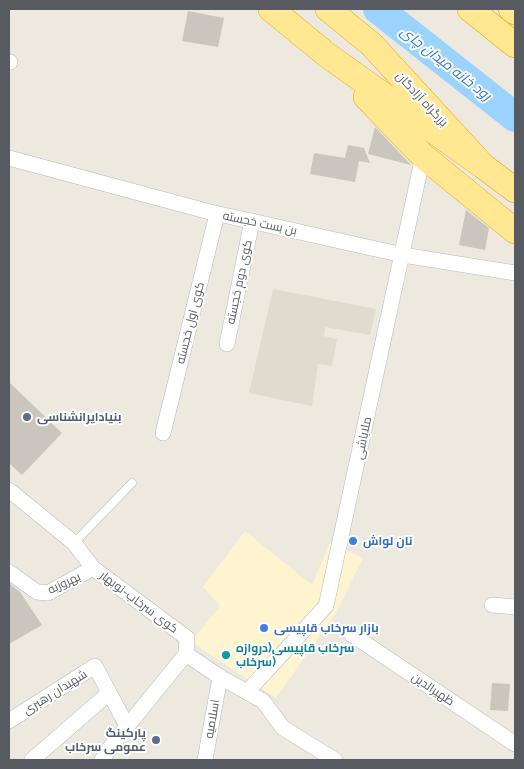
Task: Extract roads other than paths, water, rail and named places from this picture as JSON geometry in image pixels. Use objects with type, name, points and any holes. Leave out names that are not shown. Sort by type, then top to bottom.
[{"type":"highway","points":[[270,9],[327,55],[483,166]]},
{"type":"highway","name":"بزرگراه آزادگان","points":[[328,9],[371,44],[483,166],[515,190]]},
{"type":"highway","points":[[470,9],[515,45]]},
{"type":"highway","points":[[511,9],[515,12]]},
{"type":"highway","points":[[327,55],[423,156],[515,231]]},
{"type":"street","name":"ملاباشی","points":[[247,692],[326,606],[403,256],[423,156]]},
{"type":"street","name":"بن بست خجسته","points":[[9,158],[217,214],[403,256],[515,273]]},
{"type":"street","name":"کوی اول خجسته","points":[[163,433],[217,214]]},
{"type":"street","name":"کوی دوم خجسته","points":[[227,344],[252,221]]},
{"type":"street","name":"کوی سرخاب-نوبهار","points":[[9,490],[74,543],[94,568],[188,638],[186,654]]},
{"type":"street","name":"بهروزیه","points":[[9,572],[37,592],[48,593],[94,568]]},
{"type":"street","points":[[492,605],[515,607]]},
{"type":"street","name":"ظهیرالدین","points":[[351,634],[515,744]]},
{"type":"street","points":[[102,760],[127,726],[186,654],[220,677],[263,701],[283,728],[335,760]]},
{"type":"street","name":"شهیدان رهبری","points":[[9,721],[95,666],[127,726]]},
{"type":"street","name":"اسلامیه","points":[[205,760],[220,677]]},
{"type":"street","points":[[32,760],[109,693]]},
{"type":"lane","points":[[74,543],[132,483]]},
{"type":"waterway","name":"رود خانه میدان چای","points":[[378,9],[515,117]]},
{"type":"place","name":"بنیادایرانشناسی","points":[[27,417]]},
{"type":"place","name":"نان لواش","points":[[353,541]]},
{"type":"place","name":"بازار سرخاب قاپیسی","points":[[264,628]]},
{"type":"place","name":"سرخاب قاپیسی(دروازه سرخاب)","points":[[226,655]]},
{"type":"place","name":"پارکینگ عمومی سرخاب","points":[[156,740]]}]
